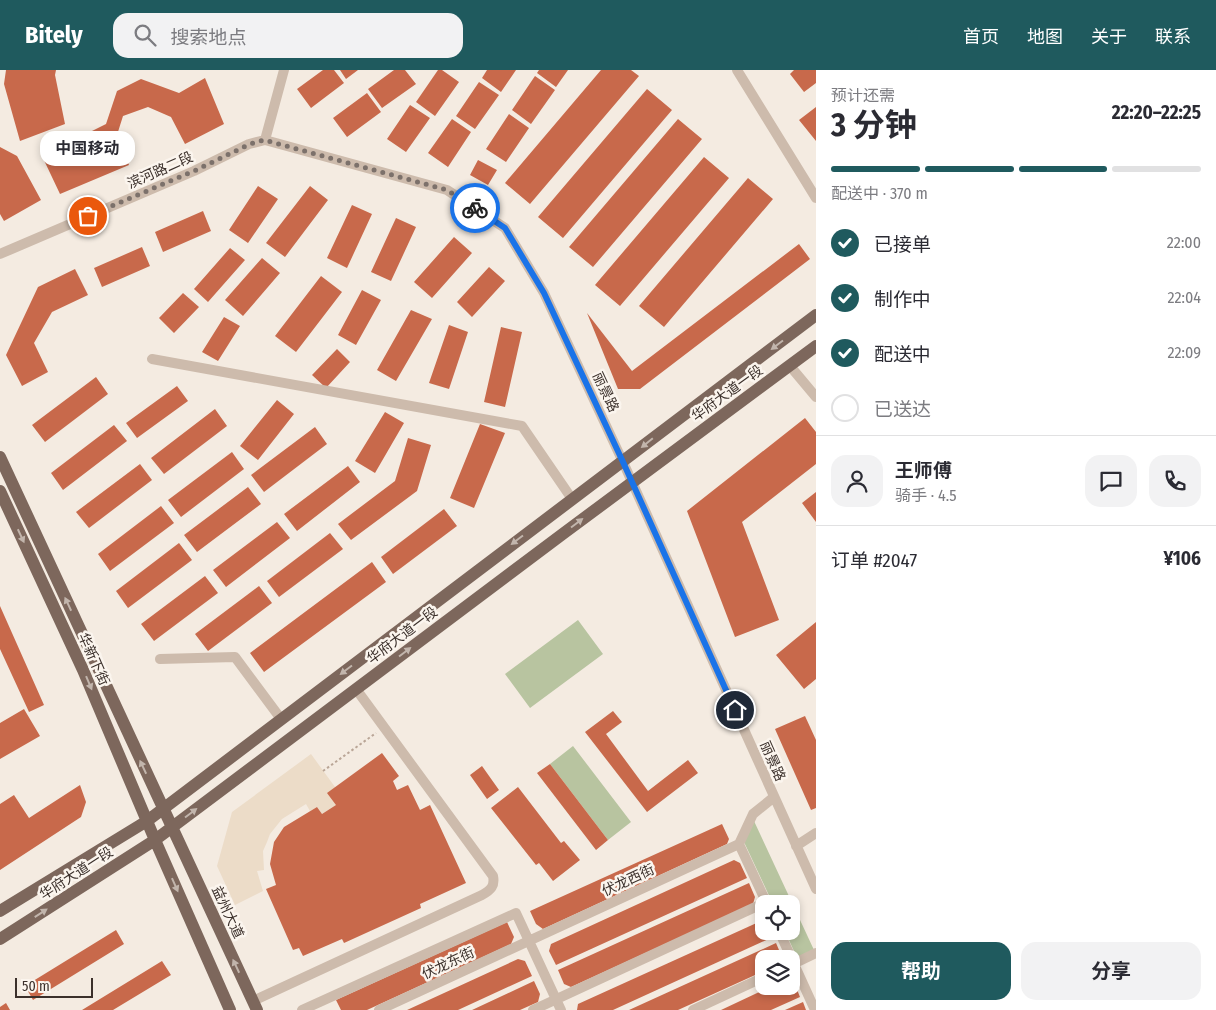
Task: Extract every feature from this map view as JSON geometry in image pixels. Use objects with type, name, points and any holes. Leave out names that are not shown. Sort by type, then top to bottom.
[{"type":"main road","points":[[0,911],[147,821],[816,316]]},
{"type":"main road","name":"华府大道一段","points":[[0,939],[155,840],[816,346]]},
{"type":"main road","name":"益州大道","points":[[0,457],[255,1006]]},
{"type":"main road","name":"华新下街","points":[[0,491],[83,670],[155,840]]},
{"type":"main road","points":[[155,840],[230,1010]]},
{"type":"street","points":[[264,140],[284,70]]},
{"type":"street","points":[[736,70],[816,198]]},
{"type":"street","name":"滨河路二段","points":[[0,254],[194,171],[250,144],[264,140]]},
{"type":"street","name":"丽景路","points":[[264,140],[447,190],[505,228],[544,293],[623,462],[816,889]]},
{"type":"street","points":[[152,359],[522,426],[572,499]]},
{"type":"street","points":[[790,366],[816,397]]},
{"type":"street","points":[[160,659],[235,658],[281,719]]},
{"type":"street","points":[[255,1006],[482,896],[492,888],[494,882],[493,876],[356,689]]},
{"type":"street","points":[[762,895],[740,844],[753,814],[774,797]]},
{"type":"street","points":[[796,846],[816,833]]},
{"type":"street","name":"伏龙西街","points":[[529,941],[740,844]]},
{"type":"street","points":[[533,1010],[755,908]]},
{"type":"street","points":[[302,1010],[516,913],[561,1010]]},
{"type":"street","name":"伏龙东街","points":[[379,1010],[529,941]]},
{"type":"street","points":[[800,961],[816,953]]},
{"type":"street","points":[[800,979],[815,1010]]},
{"type":"street","points":[[693,1010],[755,981]]},
{"type":"street","points":[[324,1000],[329,1010]]},
{"type":"path","points":[[323,771],[384,727]]},
{"type":"green space","points":[[578,620],[603,654],[530,708],[505,674]]},
{"type":"green space","points":[[573,746],[631,822],[608,840],[550,764]]},
{"type":"green space","points":[[754,821],[788,895],[769,895],[744,842]]},
{"type":"green space","points":[[800,920],[814,950],[800,957],[800,950],[793,950],[789,940],[800,940]]},
{"type":"shaded area","points":[[311,754],[335,787],[336,805],[322,814],[317,807],[310,811],[306,804],[282,819],[270,834],[263,851],[264,870],[257,871],[263,891],[235,905],[217,866],[232,812]]},
{"type":"building","points":[[6,70],[56,70],[55,75],[65,124],[20,141],[4,84]]},
{"type":"building","points":[[323,70],[334,70],[344,83],[311,108],[297,89]]},
{"type":"building","points":[[340,70],[358,70],[346,79]]},
{"type":"building","points":[[394,70],[405,70],[416,84],[382,108],[368,89]]},
{"type":"building","points":[[438,70],[442,70],[459,82],[435,116],[416,102]]},
{"type":"building","points":[[487,70],[516,70],[501,92],[482,78]]},
{"type":"building","points":[[539,70],[568,70],[556,87],[537,73]]},
{"type":"building","points":[[601,70],[631,70],[639,76],[530,204],[505,183]]},
{"type":"building","points":[[794,70],[816,70],[816,83],[804,92],[790,74]]},
{"type":"building","points":[[535,76],[555,90],[531,124],[512,110]]},
{"type":"building","points":[[205,78],[224,124],[185,144],[171,117],[148,107],[123,116],[117,135],[129,165],[60,194],[42,156],[106,124],[117,91],[141,79],[179,93]]},
{"type":"building","points":[[479,82],[499,95],[475,129],[456,116]]},
{"type":"building","points":[[647,89],[672,110],[563,238],[538,217]]},
{"type":"building","points":[[367,93],[381,112],[347,137],[333,118]]},
{"type":"building","points":[[410,105],[430,118],[406,152],[387,139]]},
{"type":"building","points":[[816,107],[816,141],[799,120]]},
{"type":"building","points":[[509,114],[529,128],[506,162],[486,149]]},
{"type":"building","points":[[452,119],[471,132],[448,167],[428,153]]},
{"type":"building","points":[[678,119],[702,139],[593,267],[569,247]]},
{"type":"building","points":[[0,147],[17,156],[41,200],[4,221],[0,214]]},
{"type":"building","points":[[704,157],[729,178],[620,306],[595,285]]},
{"type":"building","points":[[478,160],[497,170],[488,185],[470,175]]},
{"type":"building","points":[[748,178],[773,199],[664,327],[639,306]]},
{"type":"building","points":[[258,186],[278,199],[248,243],[229,230]]},
{"type":"building","points":[[310,186],[328,200],[285,257],[266,243]]},
{"type":"building","points":[[352,205],[372,214],[347,268],[327,258]]},
{"type":"building","points":[[203,211],[211,231],[163,252],[155,232]]},
{"type":"building","points":[[396,218],[416,227],[391,281],[371,272]]},
{"type":"building","points":[[454,237],[472,253],[432,298],[414,282]]},
{"type":"building","points":[[799,244],[810,259],[640,389],[618,389],[587,313],[632,371]]},
{"type":"building","points":[[142,247],[150,266],[102,287],[94,268]]},
{"type":"building","points":[[230,248],[245,260],[208,302],[194,289]]},
{"type":"building","points":[[262,258],[280,273],[243,316],[225,300]]},
{"type":"building","points":[[489,267],[505,281],[472,317],[457,302]]},
{"type":"building","points":[[75,269],[88,295],[52,312],[34,343],[48,372],[22,386],[6,355],[38,287]]},
{"type":"building","points":[[321,276],[342,292],[296,352],[275,336]]},
{"type":"building","points":[[362,290],[381,300],[356,345],[338,335]]},
{"type":"building","points":[[183,293],[199,307],[174,333],[159,318]]},
{"type":"building","points":[[411,310],[432,319],[396,381],[377,370]]},
{"type":"building","points":[[224,317],[240,326],[218,361],[202,352]]},
{"type":"building","points":[[449,325],[468,332],[449,389],[429,383]]},
{"type":"building","points":[[501,327],[522,332],[505,407],[484,402]]},
{"type":"building","points":[[337,349],[350,362],[326,388],[312,375]]},
{"type":"building","points":[[96,377],[108,394],[45,442],[32,425]]},
{"type":"building","points":[[177,386],[188,401],[137,438],[126,423]]},
{"type":"building","points":[[277,400],[294,414],[258,460],[240,446]]},
{"type":"building","points":[[215,409],[227,426],[164,474],[151,458]]},
{"type":"building","points":[[385,412],[404,423],[375,473],[355,461]]},
{"type":"building","points":[[805,418],[816,432],[816,464],[742,522],[779,620],[735,637],[687,511]]},
{"type":"building","points":[[480,424],[505,433],[474,508],[450,498]]},
{"type":"building","points":[[114,425],[127,441],[63,490],[51,473]]},
{"type":"building","points":[[315,427],[327,444],[264,492],[251,475]]},
{"type":"building","points":[[408,438],[431,445],[417,491],[351,540],[338,524],[395,481]]},
{"type":"building","points":[[232,452],[244,469],[181,517],[168,500]]},
{"type":"building","points":[[140,464],[152,480],[89,528],[76,512]]},
{"type":"building","points":[[348,466],[360,482],[297,531],[284,514]]},
{"type":"building","points":[[248,487],[261,504],[197,552],[184,535]]},
{"type":"building","points":[[816,492],[816,522],[802,503]]},
{"type":"building","points":[[161,506],[174,523],[110,571],[98,554]]},
{"type":"building","points":[[444,509],[457,526],[393,574],[381,557]]},
{"type":"building","points":[[277,522],[290,538],[226,587],[213,570]]},
{"type":"building","points":[[330,533],[343,549],[279,597],[267,581]]},
{"type":"building","points":[[179,543],[192,560],[128,608],[116,591]]},
{"type":"building","points":[[372,562],[386,582],[264,672],[250,653]]},
{"type":"building","points":[[205,576],[218,593],[154,641],[141,624]]},
{"type":"building","points":[[259,586],[272,603],[208,651],[195,634]]},
{"type":"building","points":[[0,606],[44,705],[29,712],[0,649]]},
{"type":"building","points":[[816,622],[816,679],[804,689],[776,655]]},
{"type":"building","points":[[24,709],[40,736],[0,759],[0,723]]},
{"type":"building","points":[[613,711],[622,722],[606,734],[648,791],[688,760],[698,773],[647,812],[585,732]]},
{"type":"building","points":[[805,716],[816,740],[816,808],[811,810],[775,729]]},
{"type":"building","points":[[382,753],[399,776],[393,781],[397,790],[408,785],[420,810],[430,805],[466,883],[420,904],[421,908],[344,943],[342,939],[303,956],[299,948],[293,950],[266,889],[276,885],[270,864],[274,842],[284,827],[317,807],[322,814],[336,805],[327,793]]},
{"type":"building","points":[[550,764],[608,840],[596,850],[537,773]]},
{"type":"building","points":[[482,766],[499,790],[487,799],[470,775]]},
{"type":"building","points":[[80,785],[86,802],[81,817],[0,870],[0,804],[14,795],[29,818]]},
{"type":"building","points":[[518,787],[561,843],[564,841],[580,860],[553,881],[539,863],[536,865],[491,808]]},
{"type":"building","points":[[722,824],[729,839],[727,844],[543,929],[536,924],[530,911]]},
{"type":"building","points":[[734,860],[740,863],[747,878],[556,965],[549,951],[551,944]]},
{"type":"building","points":[[749,883],[755,897],[753,904],[571,987],[564,984],[558,970]]},
{"type":"building","points":[[507,922],[514,937],[511,944],[367,1010],[341,1010],[336,1000]]},
{"type":"building","points":[[755,924],[755,940],[766,940],[613,1010],[577,1010],[578,1004]]},
{"type":"building","points":[[116,930],[124,944],[33,1000],[25,986]]},
{"type":"building","points":[[776,943],[779,950],[761,950]]},
{"type":"building","points":[[755,953],[755,975],[678,1010],[629,1010]]},
{"type":"building","points":[[518,959],[525,961],[532,976],[458,1010],[407,1010]]},
{"type":"building","points":[[162,961],[171,975],[113,1010],[82,1010]]},
{"type":"building","points":[[534,981],[540,994],[538,1002],[520,1010],[472,1010]]},
{"type":"building","points":[[755,994],[799,995],[800,997],[771,1010],[721,1010]]},
{"type":"building","points":[[803,1002],[806,1010],[785,1010]]},
{"type":"building","points":[[6,1003],[10,1010],[0,1010],[0,1007]]},
{"type":"way so far","points":[[88,216],[194,171],[250,144],[264,140],[447,190],[475,208]]},
{"type":"place","name":"中国移动","points":[[88,216]]},
{"type":"route","points":[[475,208],[505,228],[544,293],[735,710]]}]
